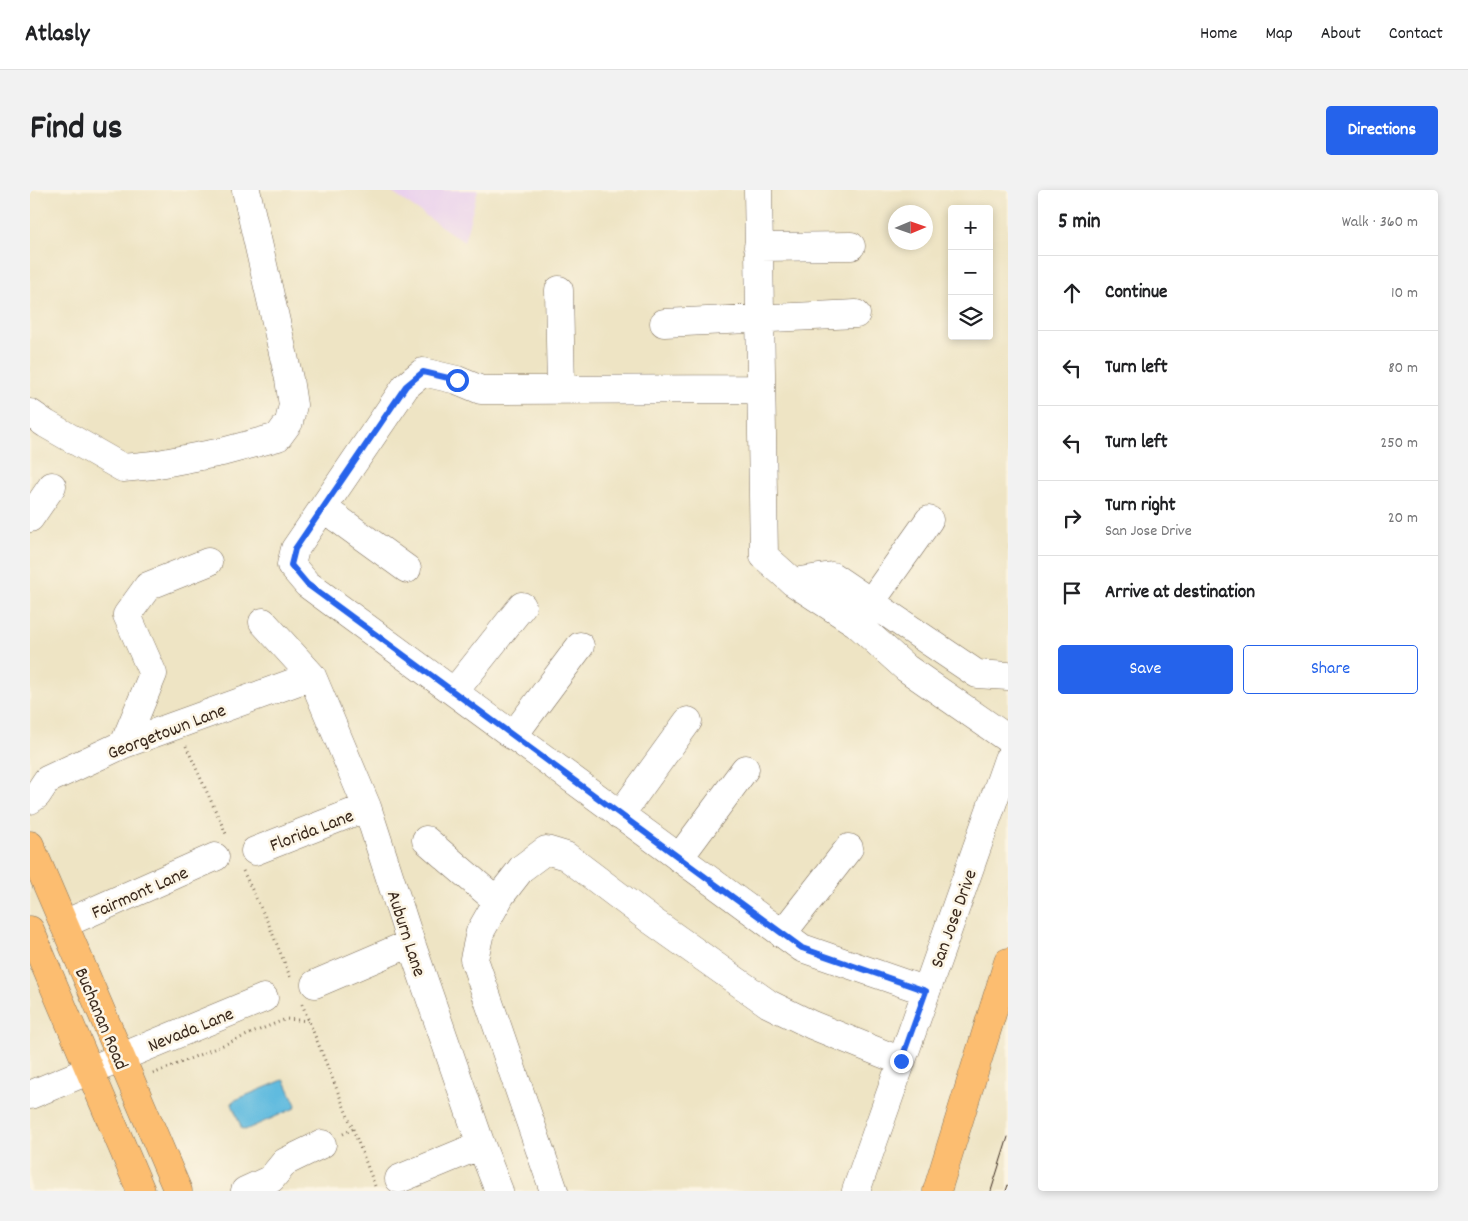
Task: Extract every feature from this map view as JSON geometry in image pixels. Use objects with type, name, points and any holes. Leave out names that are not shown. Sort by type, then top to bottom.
[{"type":"main road","name":"Buchanan Road","points":[[30,845],[178,1191]]},
{"type":"main road","name":"Buchanan Road","points":[[30,930],[141,1191]]},
{"type":"main road","points":[[937,1191],[1004,973],[1008,942]]},
{"type":"street","points":[[30,413],[123,468],[153,465],[222,452],[278,437],[289,422],[293,405],[246,190]]},
{"type":"street","points":[[758,190],[764,556],[793,582],[832,576],[863,612],[906,668],[1008,739]]},
{"type":"street","points":[[758,247],[851,246]]},
{"type":"street","points":[[559,290],[561,390]]},
{"type":"street","points":[[664,323],[856,314]]},
{"type":"street","points":[[761,389],[481,390],[457,380],[423,372],[406,386],[322,508],[295,549],[291,565],[307,584],[802,948],[926,991]]},
{"type":"street","points":[[30,518],[52,486]]},
{"type":"street","points":[[322,508],[407,569]]},
{"type":"street","points":[[863,612],[929,520]]},
{"type":"street","points":[[124,744],[153,674],[127,615],[148,586],[208,562]]},
{"type":"street","points":[[454,692],[522,606]]},
{"type":"street","points":[[863,612],[977,674],[1008,676]]},
{"type":"street","name":"Auburn Lane","points":[[264,622],[312,676],[367,807],[411,943],[481,1146],[499,1191]]},
{"type":"street","points":[[513,736],[580,646]]},
{"type":"street","name":"Georgetown Lane","points":[[30,800],[37,795],[47,780],[124,744],[312,676]]},
{"type":"street","points":[[620,815],[688,721]]},
{"type":"street","name":"San Jose Drive","points":[[856,1191],[1008,759]]},
{"type":"street","points":[[678,858],[745,769]]},
{"type":"street","name":"Florida Lane","points":[[248,859],[367,807]]},
{"type":"street","points":[[426,840],[497,900]]},
{"type":"street","points":[[782,934],[849,848]]},
{"type":"street","name":"Fairmont Lane","points":[[64,924],[222,849]]},
{"type":"street","points":[[554,1191],[474,959],[480,932],[497,900],[522,868],[546,850],[566,856],[648,918],[769,1004],[812,1025],[901,1061]]},
{"type":"street","points":[[306,989],[411,943]]},
{"type":"street","name":"Nevada Lane","points":[[30,1095],[264,998]]},
{"type":"street","points":[[246,1191],[271,1179],[285,1162],[322,1144]]},
{"type":"street","points":[[388,1185],[481,1146]]},
{"type":"path","points":[[176,725],[222,849]]},
{"type":"path","points":[[248,859],[269,925],[306,989],[310,1021],[354,1128],[388,1185]]},
{"type":"path","points":[[150,1075],[286,1019],[310,1021]]},
{"type":"shaded area","points":[[388,190],[478,190],[464,242]]},
{"type":"water","points":[[283,1080],[296,1105],[295,1108],[245,1130],[242,1129],[232,1104],[233,1101]]},
{"type":"tram line","points":[[991,1191],[1008,1137]]},
{"type":"tram line","points":[[1006,1191],[1008,1185]]},
{"type":"route","points":[[457,380],[423,372],[406,386],[295,549],[291,565],[307,584],[802,948],[926,991],[901,1061]]}]
